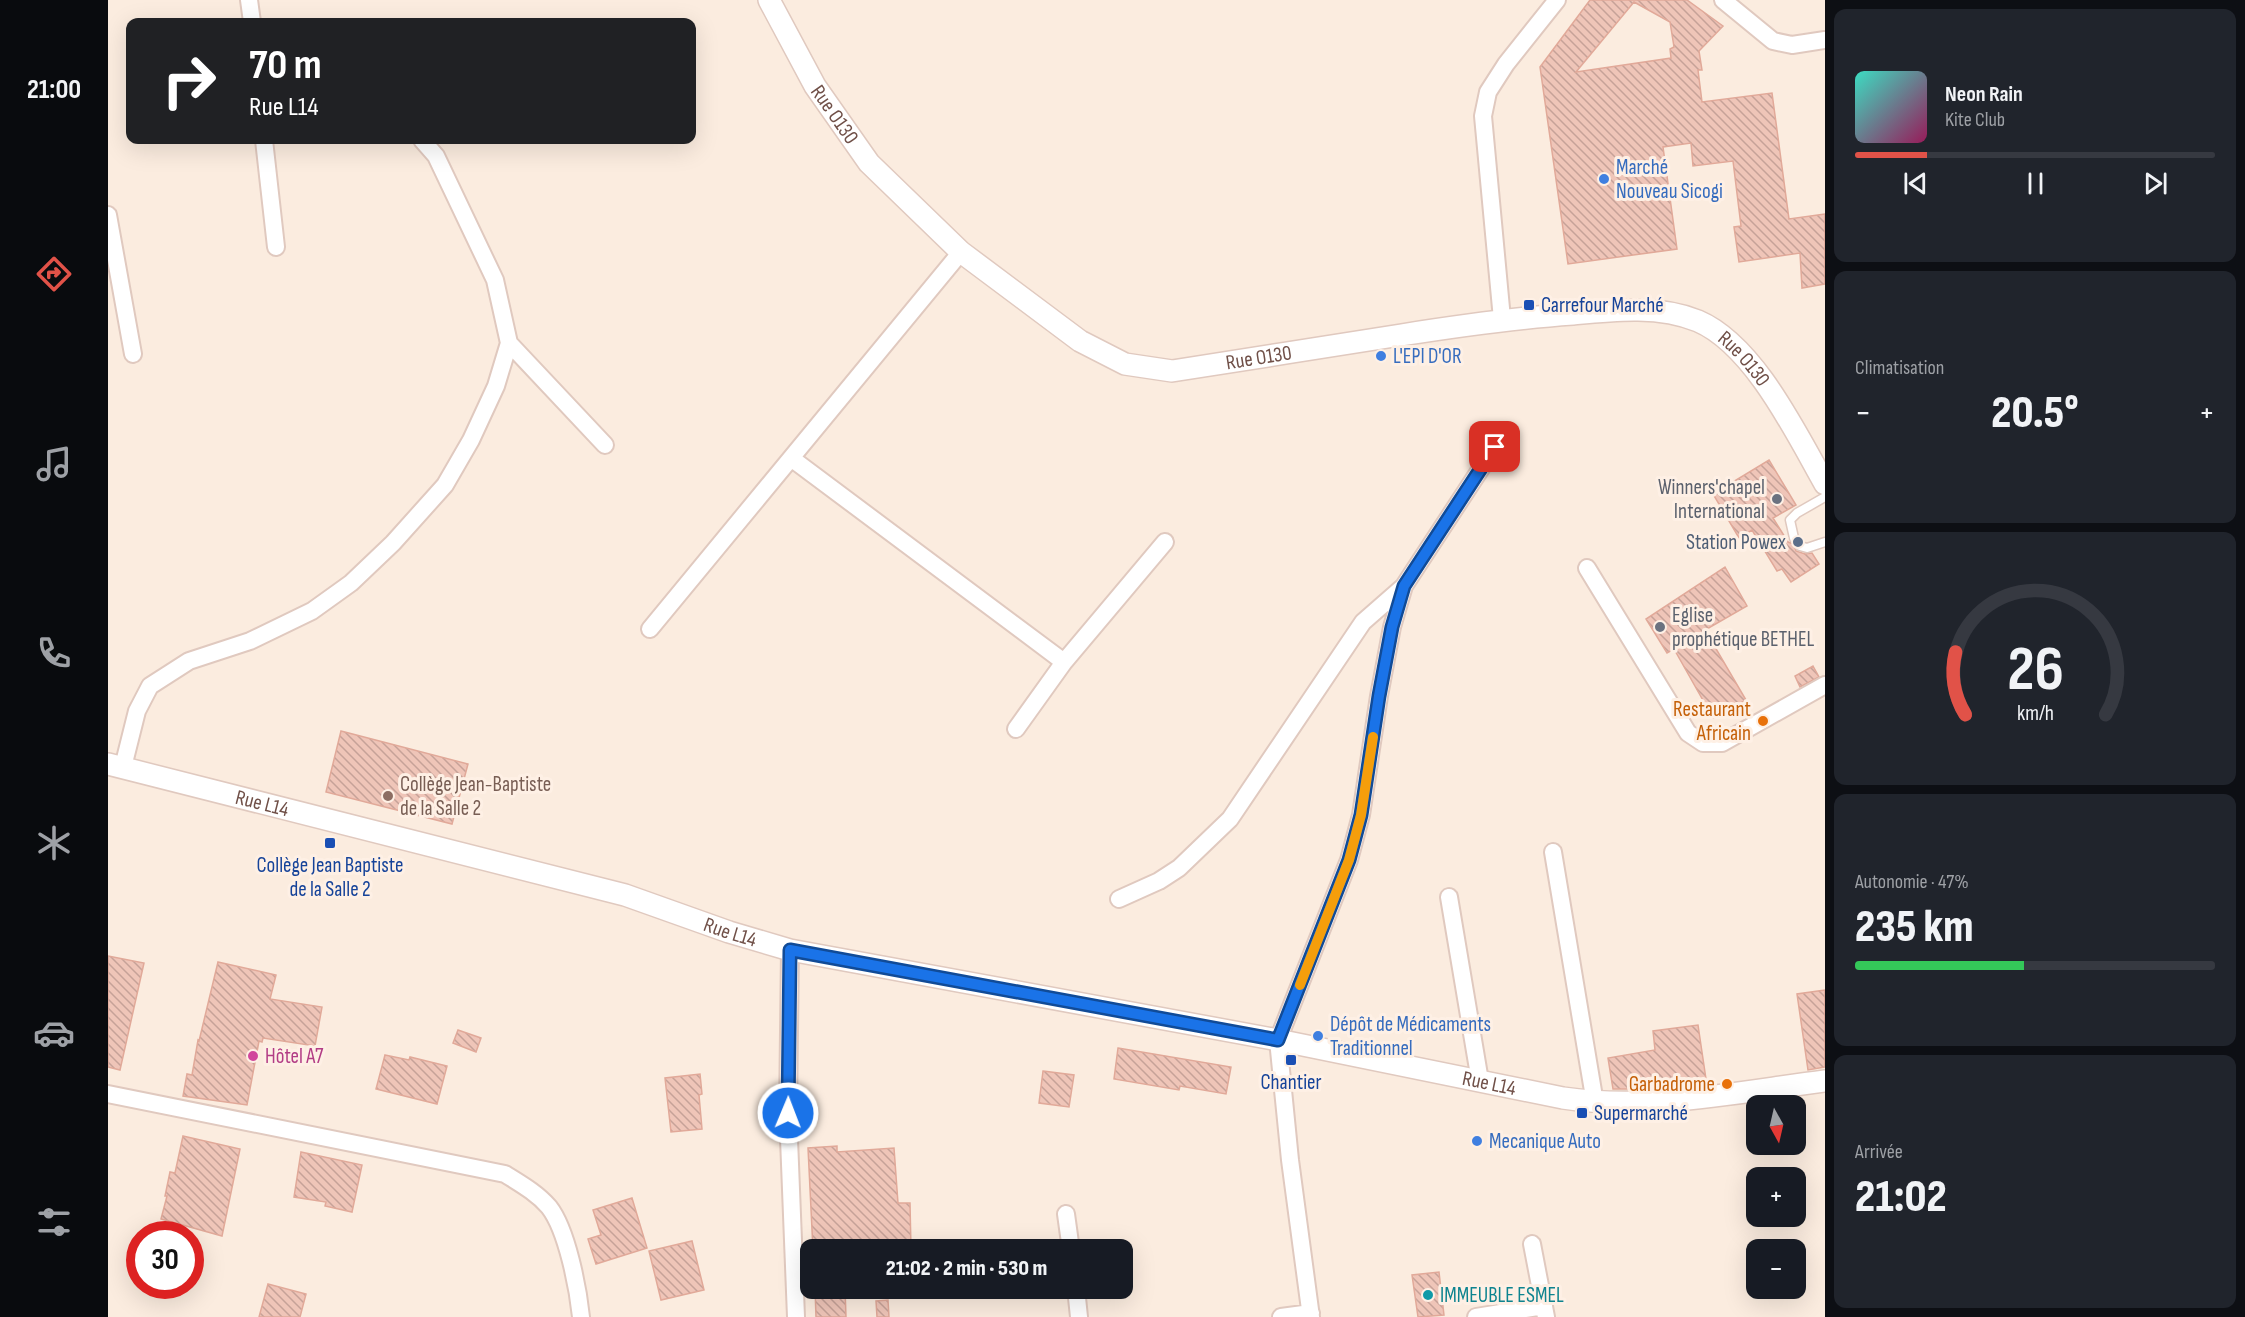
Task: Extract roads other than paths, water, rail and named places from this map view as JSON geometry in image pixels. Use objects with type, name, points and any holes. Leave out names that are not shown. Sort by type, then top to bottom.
[{"type":"street","points":[[249,0],[251,18]]},
{"type":"street","name":"Rue O130","points":[[769,0],[815,86],[869,163],[961,252],[1080,341],[1125,364],[1172,371],[1502,319],[1615,310],[1660,311],[1699,321],[1732,344],[1760,375],[1792,425],[1825,484]]},
{"type":"street","points":[[1502,319],[1483,116],[1488,92],[1506,64],[1557,0]]},
{"type":"street","points":[[1723,0],[1773,41],[1792,45],[1825,40]]},
{"type":"street","points":[[264,144],[276,247]]},
{"type":"street","points":[[115,766],[137,711],[150,686],[189,661],[250,641],[312,611],[351,583],[393,543],[445,485],[471,440],[496,386],[509,343],[495,280],[436,156],[426,144]]},
{"type":"street","points":[[108,215],[133,354]]},
{"type":"street","points":[[650,629],[961,252]]},
{"type":"street","points":[[509,343],[605,445]]},
{"type":"street","points":[[1119,899],[1159,881],[1179,868],[1230,819],[1363,622],[1404,586],[1495,447]]},
{"type":"street","points":[[791,458],[1064,662]]},
{"type":"street","points":[[1016,729],[1064,662],[1166,542]]},
{"type":"street","points":[[1587,568],[1688,733],[1703,743],[1722,743],[1825,685]]},
{"type":"street","points":[[1281,1317],[1311,1315],[1290,1160],[1278,1040],[1349,860],[1361,815],[1392,627],[1404,586]]},
{"type":"street","name":"Rue L14","points":[[115,766],[277,808],[439,846],[625,895],[729,932],[790,950],[1278,1040],[1595,1103],[1663,1102],[1825,1081]]},
{"type":"street","points":[[1553,852],[1595,1103]]},
{"type":"street","points":[[1449,897],[1480,1081]]},
{"type":"street","points":[[790,950],[788,1113],[796,1317]]},
{"type":"street","points":[[108,1094],[505,1174],[532,1191],[550,1209],[563,1233],[579,1299],[581,1317]]},
{"type":"street","points":[[1066,1214],[1069,1239]]},
{"type":"street","points":[[1476,1317],[1545,1311],[1532,1244]]},
{"type":"street","points":[[1077,1299],[1079,1317]]},
{"type":"lane","points":[[1794,538],[1790,520],[1797,513],[1825,497]]},
{"type":"lane","points":[[1800,546],[1807,548],[1825,542]]},
{"type":"place","name":"Marché Nouveau Sicogi","points":[[1604,179]]},
{"type":"place","name":"Carrefour Marché","points":[[1529,305]]},
{"type":"place","name":"L'EPI D'OR","points":[[1381,356]]},
{"type":"place","name":"Winners'chapel International","points":[[1777,499]]},
{"type":"place","name":"Station Powex","points":[[1798,542]]},
{"type":"place","name":"Eglise prophétique BETHEL","points":[[1660,627]]},
{"type":"place","name":"Restaurant Africain","points":[[1763,721]]},
{"type":"place","name":"Collège Jean-Baptiste de la Salle 2","points":[[388,796]]},
{"type":"place","name":"Collège Jean Baptiste de la Salle 2","points":[[330,843]]},
{"type":"place","name":"Dépôt de Médicaments Traditionnel","points":[[1318,1036]]},
{"type":"place","name":"Hôtel A7","points":[[253,1056]]},
{"type":"place","name":"Chantier","points":[[1291,1060]]},
{"type":"place","name":"Garbadrome","points":[[1727,1084]]},
{"type":"place","name":"Supermarché","points":[[1582,1113]]},
{"type":"place","name":"Mecanique Auto","points":[[1477,1141]]},
{"type":"place","name":"IMMEUBLE ESMEL","points":[[1428,1295]]}]
